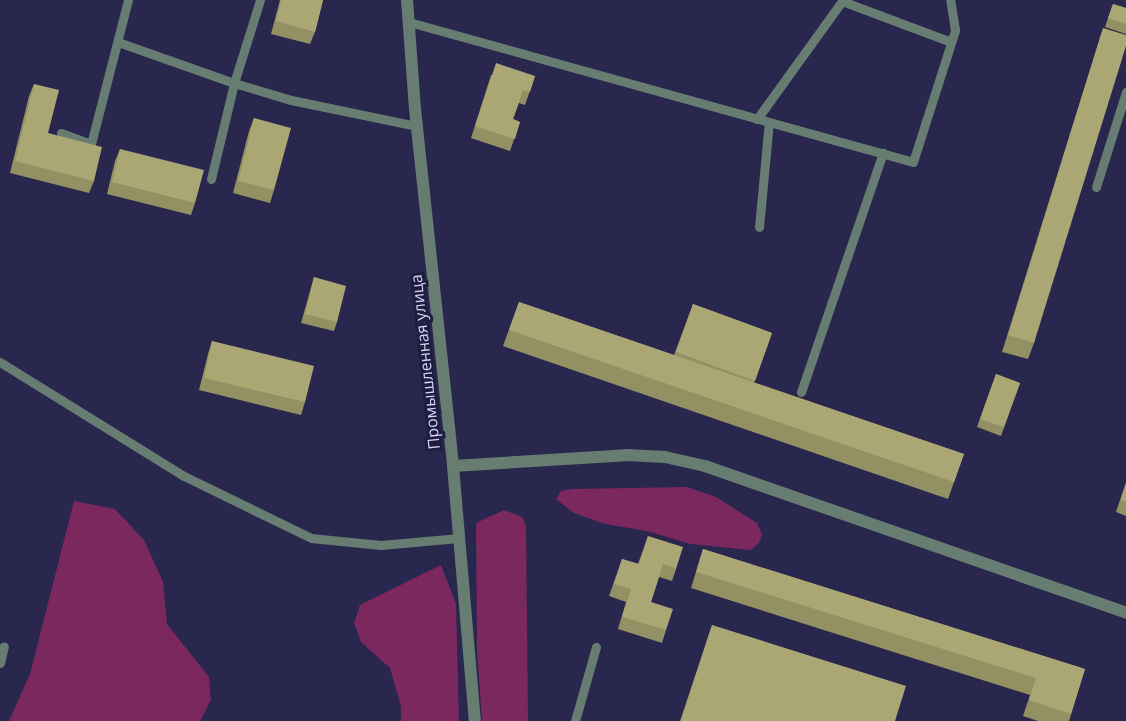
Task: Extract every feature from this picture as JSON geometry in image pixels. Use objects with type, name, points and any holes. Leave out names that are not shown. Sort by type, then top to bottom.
[{"type":"street","name":"Промышленная улица","points":[[407,0],[417,126],[453,466],[475,721]]},
{"type":"street","points":[[453,466],[626,455],[665,457],[695,464],[1126,613]]},
{"type":"lane","points":[[61,134],[91,144],[128,0]]},
{"type":"lane","points":[[211,179],[234,83],[260,0]]},
{"type":"lane","points":[[408,22],[913,162],[955,30],[951,0]]},
{"type":"lane","points":[[757,119],[842,2],[951,42]]},
{"type":"lane","points":[[118,42],[234,83],[291,100],[372,119],[417,126]]},
{"type":"lane","points":[[1096,187],[1126,92]]},
{"type":"lane","points":[[759,227],[769,122]]},
{"type":"lane","points":[[801,392],[883,153]]},
{"type":"lane","points":[[0,362],[184,476],[311,538],[381,545],[459,538]]},
{"type":"lane","points":[[0,663],[4,646]]},
{"type":"lane","points":[[574,721],[596,647]]},
{"type":"shaded area","points":[[687,487],[716,497],[757,523],[762,534],[759,543],[751,550],[690,544],[647,531],[605,524],[574,513],[556,499],[561,491],[572,489]]},
{"type":"shaded area","points":[[74,501],[115,509],[144,540],[163,582],[167,624],[209,677],[211,700],[200,721],[9,721],[30,674]]},
{"type":"shaded area","points":[[504,510],[522,517],[526,525],[528,721],[482,721],[477,650],[476,523]]},
{"type":"shaded area","points":[[441,565],[456,604],[459,721],[401,721],[401,706],[390,668],[361,642],[354,623],[360,605]]},
{"type":"building","points":[[281,0],[323,0],[315,32],[276,21]]},
{"type":"building","points":[[1113,4],[1126,8],[1126,24],[1108,18]]},
{"type":"building","points":[[1103,28],[1126,35],[1126,46],[1034,343],[1008,335]]},
{"type":"building","points":[[496,63],[535,76],[530,92],[523,90],[513,119],[520,122],[515,139],[475,126]]},
{"type":"building","points":[[34,84],[59,90],[48,133],[102,147],[94,181],[15,161]]},
{"type":"building","points":[[254,118],[291,128],[274,190],[238,181]]},
{"type":"building","points":[[120,149],[204,170],[195,203],[112,182]]},
{"type":"building","points":[[314,277],[346,286],[337,322],[305,314]]},
{"type":"building","points":[[519,302],[964,454],[954,482],[509,330]]},
{"type":"building","points":[[693,304],[772,333],[755,381],[676,352]]},
{"type":"building","points":[[212,341],[314,366],[305,402],[204,378]]},
{"type":"building","points":[[996,374],[1020,383],[1004,427],[980,419]]},
{"type":"building","points":[[1126,484],[1126,502],[1121,500]]},
{"type":"building","points":[[648,536],[683,547],[676,569],[663,564],[651,602],[673,609],[666,630],[622,617],[631,589],[614,584],[622,559],[639,564]]},
{"type":"building","points":[[703,549],[1085,669],[1071,714],[1029,700],[1036,678],[696,572]]},
{"type":"building","points":[[712,625],[906,686],[895,721],[681,721]]}]
